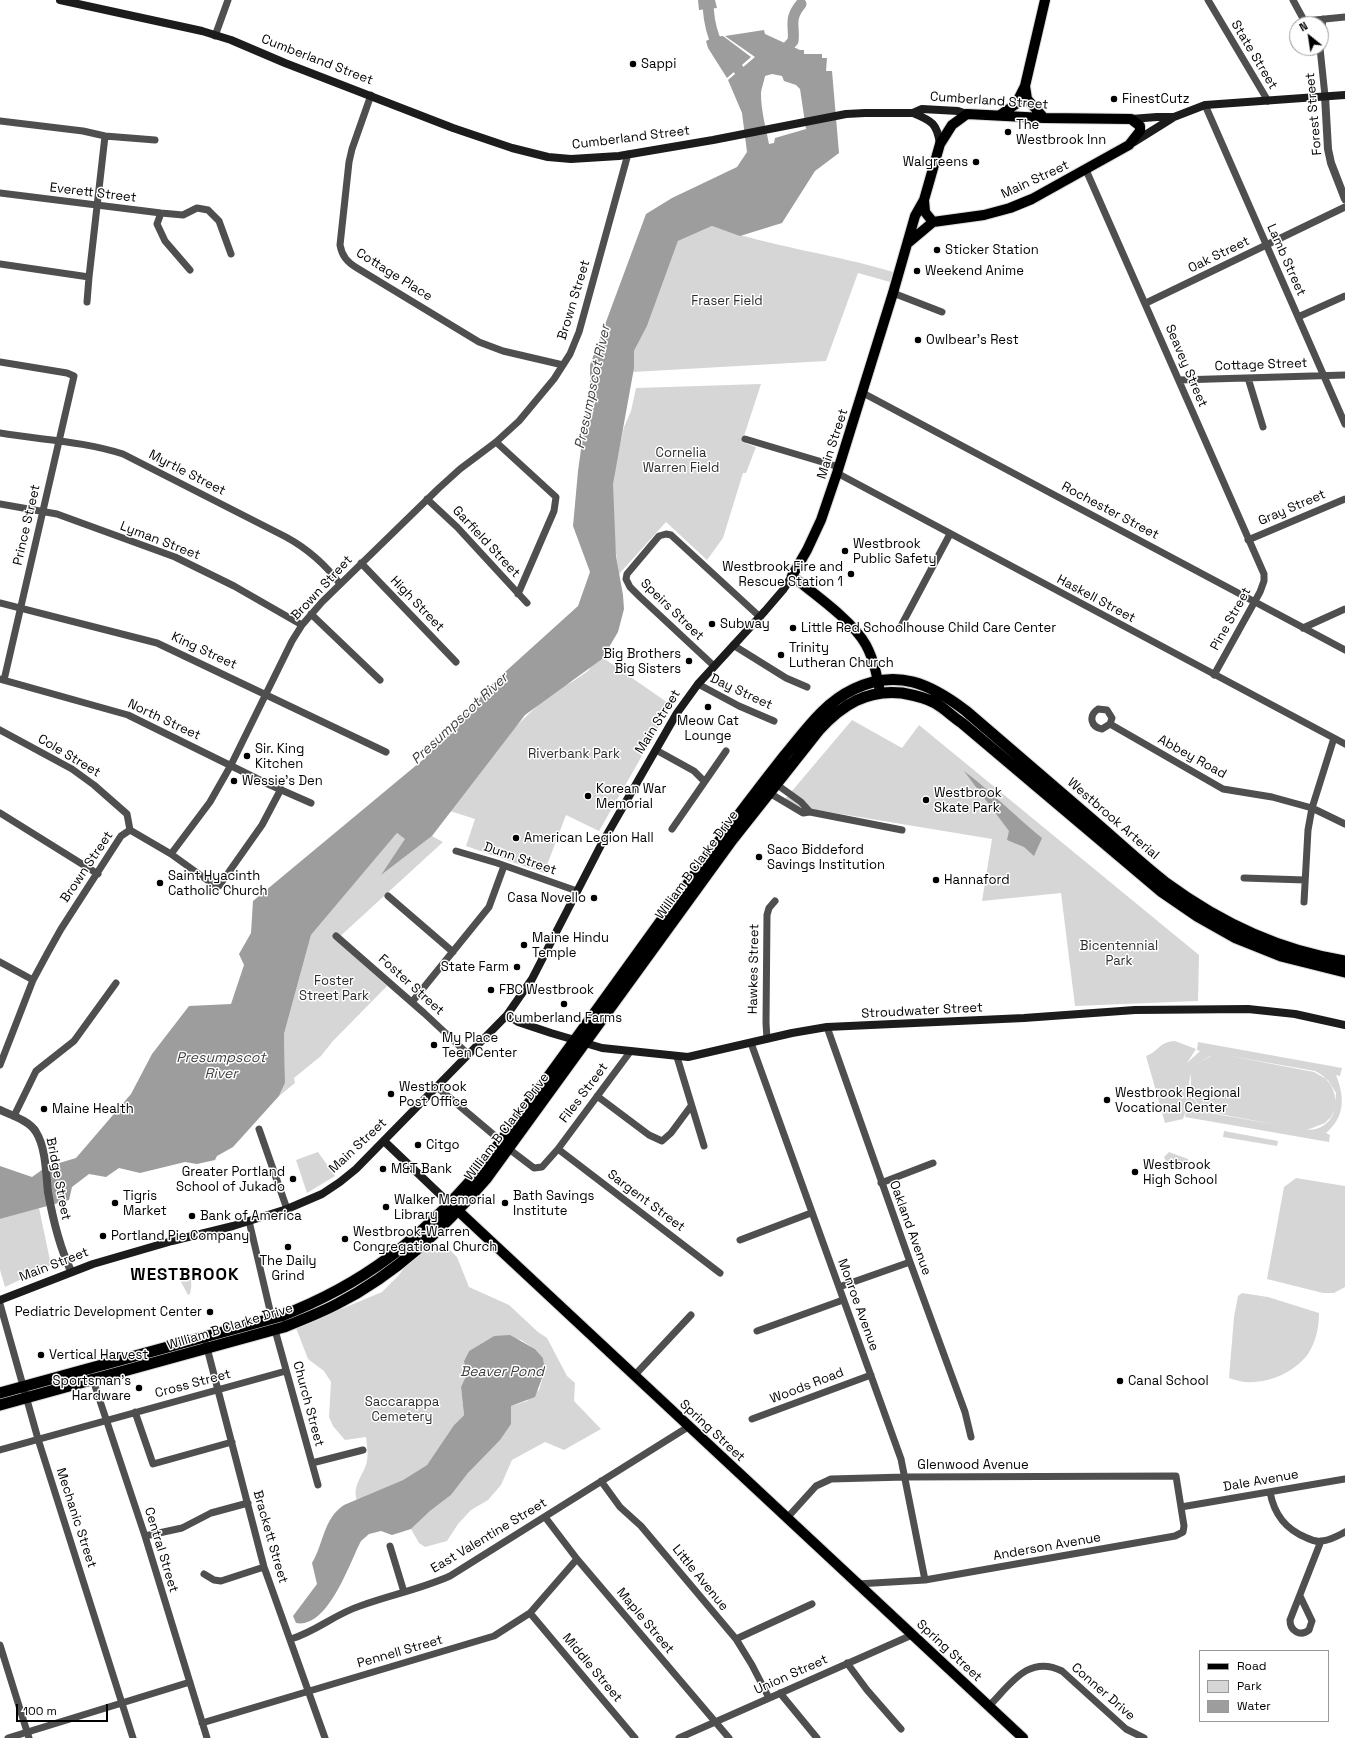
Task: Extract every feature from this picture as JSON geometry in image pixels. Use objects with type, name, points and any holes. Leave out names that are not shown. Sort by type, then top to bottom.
[{"type":"highway","name":"Westbrook Arterial","points":[[878,681],[897,680],[912,682],[931,688],[948,698],[966,711],[1149,869],[1201,906],[1242,929],[1266,939],[1302,952],[1345,961]]},
{"type":"highway","name":"William B Clarke Drive","points":[[0,1393],[25,1392],[206,1344],[275,1330],[323,1311],[376,1281],[412,1255],[454,1207],[478,1172],[505,1145],[586,1044],[823,710],[846,693],[878,681]]},
{"type":"highway","name":"William B Clarke Drive","points":[[505,1145],[574,1040],[768,788],[831,717],[855,700],[880,692]]},
{"type":"highway","name":"Westbrook Arterial","points":[[880,692],[913,695],[935,703],[962,723],[1162,892],[1197,916],[1236,938],[1281,956],[1345,972]]},
{"type":"highway","name":"William B Clarke Drive","points":[[206,1344],[315,1302],[366,1275],[401,1250],[454,1207]]},
{"type":"highway","name":"William B Clarke Drive","points":[[0,1405],[25,1392]]},
{"type":"main road","name":"Cumberland Street","points":[[60,0],[202,31],[232,40],[285,63],[453,128],[536,155],[571,159],[628,154],[739,136],[836,115],[866,112],[913,113],[922,109],[958,111],[967,114],[1044,118],[1131,119],[1157,116],[1174,117]]},
{"type":"main road","points":[[1000,115],[1016,104],[1024,86],[1045,0]]},
{"type":"main road","points":[[1024,86],[1027,99],[1044,118]]},
{"type":"main road","name":"Main Street","points":[[933,222],[984,215],[1010,208],[1032,199],[1086,170],[1174,117],[1204,105],[1345,95]]},
{"type":"main road","points":[[913,113],[933,122],[938,132],[940,144]]},
{"type":"main road","name":"Main Street","points":[[0,1300],[71,1271],[136,1251],[249,1221],[287,1209],[322,1194],[338,1184],[356,1169],[507,1015],[532,978],[601,845],[677,713],[698,684],[760,617],[782,590],[810,545],[821,520],[863,393],[915,216],[924,200],[940,144],[952,125],[967,114]]},
{"type":"main road","points":[[1129,145],[1140,131],[1140,126],[1131,119]]},
{"type":"main road","points":[[908,243],[933,222],[925,212],[924,200]]},
{"type":"main road","points":[[792,576],[857,632],[866,646],[878,681],[880,692]]},
{"type":"main road","name":"Stroudwater Street","points":[[507,1015],[518,1022],[586,1044],[630,1052],[677,1057],[709,1054],[767,1039],[827,1028],[1024,1018],[1135,1010],[1185,1008],[1248,1009],[1287,1013],[1345,1025]]},
{"type":"main road","name":"Spring Street","points":[[384,1141],[688,1427],[1023,1738]]},
{"type":"street","points":[[215,36],[228,0]]},
{"type":"street","name":"State Street","points":[[1208,0],[1268,101]]},
{"type":"street","points":[[1293,0],[1301,16]]},
{"type":"street","points":[[1329,18],[1345,17]]},
{"type":"street","name":"Forest Street","points":[[1321,56],[1328,149],[1331,163],[1345,199]]},
{"type":"street","name":"Cottage Place","points":[[371,95],[352,149],[349,162],[340,245],[341,253],[346,260],[357,268],[479,342],[503,351],[563,365]]},
{"type":"street","name":"Lamb Street","points":[[1204,105],[1345,424]]},
{"type":"street","points":[[0,121],[83,131],[105,136],[155,140]]},
{"type":"street","points":[[87,302],[105,136]]},
{"type":"street","name":"Brown Street","points":[[0,1065],[33,980],[61,929],[98,874],[121,836],[130,830],[171,854],[207,807],[232,765],[292,641],[302,625],[340,584],[427,499],[460,469],[496,442],[519,421],[548,388],[570,354],[579,332],[628,154]]},
{"type":"street","name":"Seavey Street","points":[[1086,170],[1146,303],[1263,572]]},
{"type":"street","name":"Everett Street","points":[[0,193],[183,215],[197,208],[208,210],[220,221],[231,254]]},
{"type":"street","name":"Oak Street","points":[[1146,303],[1345,208]]},
{"type":"street","points":[[160,213],[157,224],[165,241],[190,270]]},
{"type":"street","points":[[0,264],[89,277]]},
{"type":"street","points":[[893,293],[942,312]]},
{"type":"street","points":[[1298,317],[1345,296]]},
{"type":"street","name":"Prince Street","points":[[0,362],[67,373],[74,376],[44,511],[2,679]]},
{"type":"street","name":"Cottage Street","points":[[1179,380],[1345,375]]},
{"type":"street","points":[[1248,378],[1263,427]]},
{"type":"street","name":"Rochester Street","points":[[863,393],[1345,650]]},
{"type":"street","name":"Myrtle Street","points":[[0,433],[60,440],[98,447],[123,454],[280,533],[304,547],[340,584]]},
{"type":"street","name":"Haskell Street","points":[[745,439],[838,470],[950,534],[1345,744]]},
{"type":"street","points":[[496,442],[556,497],[554,511],[518,594]]},
{"type":"street","name":"Garfield Street","points":[[427,499],[457,527],[527,603]]},
{"type":"street","name":"Gray Street","points":[[1248,540],[1345,499]]},
{"type":"street","name":"Lyman Street","points":[[0,504],[44,511],[175,557],[234,586],[302,625]]},
{"type":"street","name":"Speirs Street","points":[[714,666],[640,597],[630,587],[626,579],[627,574],[659,536],[666,534],[671,535],[760,617]]},
{"type":"street","points":[[901,626],[950,534]]},
{"type":"street","name":"High Street","points":[[361,564],[456,662]]},
{"type":"street","name":"Pine Street","points":[[1214,675],[1255,602],[1262,587],[1263,572]]},
{"type":"street","name":"King Street","points":[[0,603],[156,643],[386,752]]},
{"type":"street","points":[[1303,628],[1345,609]]},
{"type":"street","points":[[311,614],[380,680]]},
{"type":"street","points":[[734,645],[786,678],[807,687]]},
{"type":"street","name":"North Street","points":[[2,679],[116,710],[310,803]]},
{"type":"street","name":"Day Street","points":[[698,684],[739,706],[774,721]]},
{"type":"street","name":"Abbey Road","points":[[1110,724],[1223,789],[1272,797],[1312,808],[1345,824]]},
{"type":"street","name":"Cole Street","points":[[0,730],[72,769],[94,785],[127,814],[130,830]]},
{"type":"street","points":[[1304,902],[1308,830],[1312,808],[1334,738]]},
{"type":"street","points":[[656,750],[694,771],[704,781]]},
{"type":"street","points":[[672,829],[726,751]]},
{"type":"street","points":[[768,788],[803,813],[810,812],[902,830]]},
{"type":"street","points":[[768,788],[801,802],[810,812]]},
{"type":"street","points":[[171,854],[214,885],[219,886],[262,825],[281,789]]},
{"type":"street","points":[[0,813],[98,874]]},
{"type":"street","name":"Dunn Street","points":[[456,851],[577,890]]},
{"type":"street","points":[[412,1002],[492,904],[504,866]]},
{"type":"street","points":[[1244,878],[1305,880]]},
{"type":"street","points":[[388,896],[453,952]]},
{"type":"street","name":"Hawkes Street","points":[[767,1039],[767,915],[769,908],[775,901]]},
{"type":"street","name":"Foster Street","points":[[336,936],[412,1002],[468,1055]]},
{"type":"street","points":[[0,962],[33,980]]},
{"type":"street","points":[[14,1116],[36,1072],[74,1040],[116,983]]},
{"type":"street","name":"Oakland Avenue","points":[[827,1028],[881,1183],[965,1412],[972,1436]]},
{"type":"street","name":"Monroe Avenue","points":[[751,1043],[811,1213],[901,1459],[925,1580]]},
{"type":"street","name":"Files Street","points":[[505,1145],[530,1165],[538,1168],[546,1164],[630,1052]]},
{"type":"street","points":[[677,1057],[704,1146]]},
{"type":"street","points":[[436,1088],[505,1145]]},
{"type":"street","points":[[597,1096],[649,1135],[662,1141],[671,1133],[692,1106]]},
{"type":"street","name":"Bridge Street","points":[[0,1110],[14,1116],[36,1132],[44,1153],[44,1164],[51,1206],[59,1241],[71,1271]]},
{"type":"street","points":[[258,1129],[287,1209]]},
{"type":"street","name":"Sargent Street","points":[[558,1149],[720,1272]]},
{"type":"street","points":[[881,1183],[933,1164]]},
{"type":"street","points":[[740,1240],[811,1213]]},
{"type":"street","points":[[249,1221],[272,1319]]},
{"type":"street","points":[[839,1287],[910,1262]]},
{"type":"street","points":[[757,1331],[843,1300]]},
{"type":"street","name":"Mechanic Street","points":[[0,1304],[38,1439],[133,1738]]},
{"type":"street","points":[[634,1376],[692,1315]]},
{"type":"street","name":"Church Street","points":[[275,1330],[318,1485]]},
{"type":"street","name":"Brackett Street","points":[[206,1344],[264,1567],[325,1738]]},
{"type":"street","name":"Cross Street","points":[[0,1450],[286,1371]]},
{"type":"street","name":"Central Street","points":[[91,1375],[145,1536],[207,1738]]},
{"type":"street","name":"Woods Road","points":[[752,1419],[871,1375]]},
{"type":"street","points":[[135,1412],[153,1464],[232,1442]]},
{"type":"street","name":"East Valentine Street","points":[[290,1639],[318,1629],[354,1608],[436,1583],[450,1576],[688,1427]]},
{"type":"street","points":[[312,1463],[363,1450]]},
{"type":"street","name":"Glenwood Avenue","points":[[787,1518],[816,1486],[831,1479],[905,1477],[1176,1476]]},
{"type":"street","name":"Anderson Avenue","points":[[857,1584],[925,1580],[1175,1536],[1184,1530],[1176,1476]]},
{"type":"street","name":"Dale Avenue","points":[[1181,1507],[1345,1479]]},
{"type":"street","name":"Little Avenue","points":[[601,1481],[620,1507],[641,1526],[736,1639],[752,1665],[769,1698]]},
{"type":"street","points":[[1270,1492],[1276,1513],[1284,1525],[1303,1536],[1321,1541],[1345,1532]]},
{"type":"street","points":[[145,1536],[182,1528],[211,1513],[248,1503]]},
{"type":"street","name":"Maple Street","points":[[545,1516],[577,1559],[729,1738]]},
{"type":"street","points":[[1300,1596],[1312,1622],[1309,1630],[1301,1633],[1294,1631],[1290,1624],[1300,1596],[1321,1541]]},
{"type":"street","points":[[390,1546],[404,1592]]},
{"type":"street","name":"Pennell Street","points":[[202,1723],[484,1640],[503,1631],[530,1613],[577,1559]]},
{"type":"street","points":[[204,1574],[214,1580],[221,1581],[264,1567]]},
{"type":"street","points":[[736,1639],[812,1604]]},
{"type":"street","name":"Middle Street","points":[[530,1613],[635,1738]]},
{"type":"street","name":"Union Street","points":[[678,1738],[912,1635]]},
{"type":"street","points":[[0,1645],[28,1735]]},
{"type":"street","points":[[847,1663],[867,1690],[901,1729]]},
{"type":"street","name":"Conner Drive","points":[[989,1706],[1021,1672],[1037,1666],[1050,1666],[1062,1671],[1126,1729],[1144,1738]]},
{"type":"street","points":[[8,1738],[28,1735],[190,1682]]},
{"type":"street","points":[[780,1693],[817,1738]]},
{"type":"green space","name":"Fraser Field","points":[[712,226],[757,240],[848,260],[893,272],[890,282],[858,273],[826,361],[633,372],[634,351],[647,326],[678,241]]},
{"type":"green space","name":"Cornelia Warren Field","points":[[761,384],[742,442],[756,447],[746,473],[743,473],[723,538],[707,560],[666,522],[619,574],[608,498],[624,427],[631,411],[636,388]]},
{"type":"green space","name":"Riverbank Park","points":[[599,655],[671,705],[599,831],[566,815],[544,873],[466,846],[475,819],[447,810],[514,728],[553,691],[572,682],[588,671]]},
{"type":"green space","name":"Bicentennial Park","points":[[852,720],[902,748],[919,725],[1199,955],[1198,1001],[1075,1006],[1061,893],[982,901],[992,839],[781,804]]},
{"type":"green space","name":"Foster Street Park","points":[[397,833],[406,839],[382,874],[432,836],[443,842],[336,940],[387,986],[332,1042],[321,1056],[294,1078],[295,1083],[279,1096],[285,1083],[284,1034],[311,935]]},
{"type":"green space","points":[[1175,1041],[1196,1049],[1187,1063],[1200,1051],[1197,1050],[1198,1042],[1342,1068],[1340,1076],[1336,1075],[1341,1091],[1342,1106],[1337,1120],[1326,1133],[1330,1135],[1329,1142],[1185,1117],[1186,1110],[1183,1119],[1165,1123],[1146,1056],[1154,1052],[1165,1043]],"holes":[[[1225,1055],[1315,1071],[1325,1079],[1314,1072]],[[1191,1074],[1192,1091],[1199,1105],[1190,1092],[1189,1080]],[[1325,1079],[1328,1080],[1336,1093],[1335,1104],[1335,1096],[1331,1086]],[[1199,1105],[1209,1112],[1283,1126],[1210,1113],[1205,1110]],[[1334,1111],[1327,1123],[1319,1128],[1307,1130],[1325,1123]]]},
{"type":"green space","points":[[1224,1131],[1278,1141],[1277,1146],[1223,1137]]},
{"type":"green space","points":[[318,1152],[335,1176],[307,1193],[296,1160]]},
{"type":"green space","points":[[1169,1152],[1188,1159],[1189,1165],[1182,1170],[1177,1170],[1176,1166],[1169,1167],[1164,1157]]},
{"type":"green space","points":[[1296,1178],[1345,1186],[1345,1287],[1334,1293],[1323,1293],[1267,1279],[1284,1187]]},
{"type":"green space","points":[[39,1208],[51,1265],[5,1287],[0,1270],[0,1219]]},
{"type":"green space","name":"Saccarappa Cemetery","points":[[444,1244],[457,1257],[469,1287],[509,1305],[538,1332],[547,1338],[567,1376],[575,1383],[574,1401],[601,1429],[564,1450],[545,1442],[512,1460],[501,1485],[488,1500],[471,1510],[458,1524],[447,1541],[425,1547],[419,1543],[411,1529],[430,1511],[451,1495],[510,1424],[511,1406],[527,1401],[539,1390],[545,1370],[543,1358],[535,1349],[521,1340],[494,1336],[469,1351],[464,1361],[466,1376],[461,1387],[464,1415],[454,1425],[427,1465],[403,1480],[357,1500],[356,1491],[358,1482],[366,1465],[368,1451],[366,1437],[345,1440],[333,1426],[329,1417],[331,1382],[324,1371],[308,1359],[296,1328],[382,1292],[399,1275],[410,1260],[431,1246]]},
{"type":"green space","points":[[185,1271],[188,1271],[191,1282],[190,1294],[188,1295],[181,1282]]},
{"type":"green space","points":[[1242,1293],[1268,1297],[1319,1313],[1316,1334],[1311,1349],[1301,1362],[1282,1375],[1272,1379],[1250,1382],[1229,1378],[1234,1317],[1238,1296]]},
{"type":"water","points":[[698,0],[715,0],[717,8],[699,10]]},
{"type":"water","name":"Presumpscot River","points":[[764,30],[765,34],[800,50],[804,50],[804,54],[822,54],[822,58],[827,58],[826,71],[832,71],[839,153],[815,171],[782,223],[740,236],[712,226],[678,241],[647,326],[634,351],[634,368],[613,484],[616,556],[624,609],[618,632],[602,659],[525,715],[432,836],[381,875],[405,839],[397,833],[311,935],[284,1034],[285,1083],[279,1096],[233,1147],[217,1156],[215,1160],[197,1164],[185,1162],[140,1173],[119,1168],[106,1177],[89,1174],[72,1187],[69,1200],[0,1219],[0,1166],[32,1177],[46,1167],[76,1158],[131,1094],[152,1054],[189,1006],[231,1004],[244,965],[239,954],[251,933],[253,901],[425,758],[495,681],[578,606],[590,572],[573,526],[578,471],[590,384],[590,365],[646,214],[672,198],[737,167],[747,152],[742,113],[728,80],[755,57],[725,36]],"holes":[[[772,74],[782,76],[784,81],[796,85],[800,89],[806,129],[775,138],[774,143],[769,144],[762,107],[761,90],[765,76]]]},
{"type":"water","points":[[723,36],[751,57],[727,78],[708,48],[706,41],[714,37]]},
{"type":"water","points":[[964,771],[1042,838],[1034,856],[1024,847],[1007,840],[1009,831]]},
{"type":"water","name":"Beaver Pond","points":[[510,1335],[535,1349],[543,1358],[545,1370],[535,1397],[511,1406],[511,1424],[500,1440],[468,1473],[451,1495],[430,1511],[411,1529],[392,1535],[381,1531],[369,1534],[361,1541],[344,1579],[327,1606],[318,1616],[307,1622],[296,1623],[293,1616],[317,1584],[312,1563],[332,1517],[344,1505],[403,1480],[427,1465],[454,1425],[464,1415],[461,1387],[466,1376],[464,1361],[469,1351],[494,1336]]},
{"type":"waterway","name":"Presumpscot River","points":[[708,0],[711,28],[714,37],[725,54],[749,81]]},
{"type":"waterway","name":"Presumpscot River","points":[[780,55],[793,41],[793,19],[801,4]]},
{"type":"place","name":"Sappi","points":[[633,64]]},
{"type":"place","name":"FinestCutz","points":[[1114,99]]},
{"type":"place","name":"The Westbrook Inn","points":[[1008,132]]},
{"type":"place","name":"Walgreens","points":[[976,162]]},
{"type":"place","name":"Sticker Station","points":[[937,250]]},
{"type":"place","name":"Weekend Anime","points":[[917,271]]},
{"type":"place","name":"Owlbear's Rest","points":[[918,340]]},
{"type":"place","name":"Westbrook Public Safety","points":[[845,551]]},
{"type":"place","name":"Westbrook Fire and Rescue Station 1","points":[[851,574]]},
{"type":"place","name":"Subway","points":[[712,624]]},
{"type":"place","name":"Little Red Schoolhouse Child Care Center","points":[[793,628]]},
{"type":"place","name":"Trinity Lutheran Church","points":[[781,655]]},
{"type":"place","name":"Big Brothers Big Sisters","points":[[689,661]]},
{"type":"place","name":"Meow Cat Lounge","points":[[708,707]]},
{"type":"place","name":"Sir. King Kitchen","points":[[247,756]]},
{"type":"place","name":"Wessie's Den","points":[[234,781]]},
{"type":"place","name":"Korean War Memorial","points":[[588,796]]},
{"type":"place","name":"Westbrook Skate Park","points":[[926,800]]},
{"type":"place","name":"American Legion Hall","points":[[516,838]]},
{"type":"place","name":"Saco Biddeford Savings Institution","points":[[759,857]]},
{"type":"place","name":"Hannaford","points":[[936,880]]},
{"type":"place","name":"Saint Hyacinth Catholic Church","points":[[160,883]]},
{"type":"place","name":"Casa Novello","points":[[594,898]]},
{"type":"place","name":"Maine Hindu Temple","points":[[524,945]]},
{"type":"place","name":"State Farm","points":[[517,967]]},
{"type":"place","name":"FBC Westbrook","points":[[491,990]]},
{"type":"place","name":"Cumberland Farms","points":[[564,1004]]},
{"type":"place","name":"My Place Teen Center","points":[[434,1045]]},
{"type":"place","name":"Westbrook Post Office","points":[[391,1094]]},
{"type":"place","name":"Westbrook Regional Vocational Center","points":[[1107,1100]]},
{"type":"place","name":"Maine Health","points":[[44,1109]]},
{"type":"place","name":"Citgo","points":[[418,1145]]},
{"type":"place","name":"M&T Bank","points":[[383,1169]]},
{"type":"place","name":"Westbrook High School","points":[[1135,1172]]},
{"type":"place","name":"Greater Portland School of Jukado","points":[[293,1179]]},
{"type":"place","name":"Tigris Market","points":[[115,1203]]},
{"type":"place","name":"Bath Savings Institute","points":[[505,1203]]},
{"type":"place","name":"Walker Memorial Library","points":[[386,1207]]},
{"type":"place","name":"Bank of America","points":[[192,1216]]},
{"type":"place","name":"Portland Pie Company","points":[[103,1236]]},
{"type":"place","name":"Westbrook-Warren Congregational Church","points":[[345,1239]]},
{"type":"place","name":"The Daily Grind","points":[[288,1247]]},
{"type":"place","name":"Pediatric Development Center","points":[[210,1312]]},
{"type":"place","name":"Vertical Harvest","points":[[41,1355]]},
{"type":"place","name":"Canal School","points":[[1120,1381]]},
{"type":"place","name":"Sportsman's Hardware","points":[[139,1388]]},
{"type":"district","name":"WESTBROOK","points":[[185,1275]]}]
